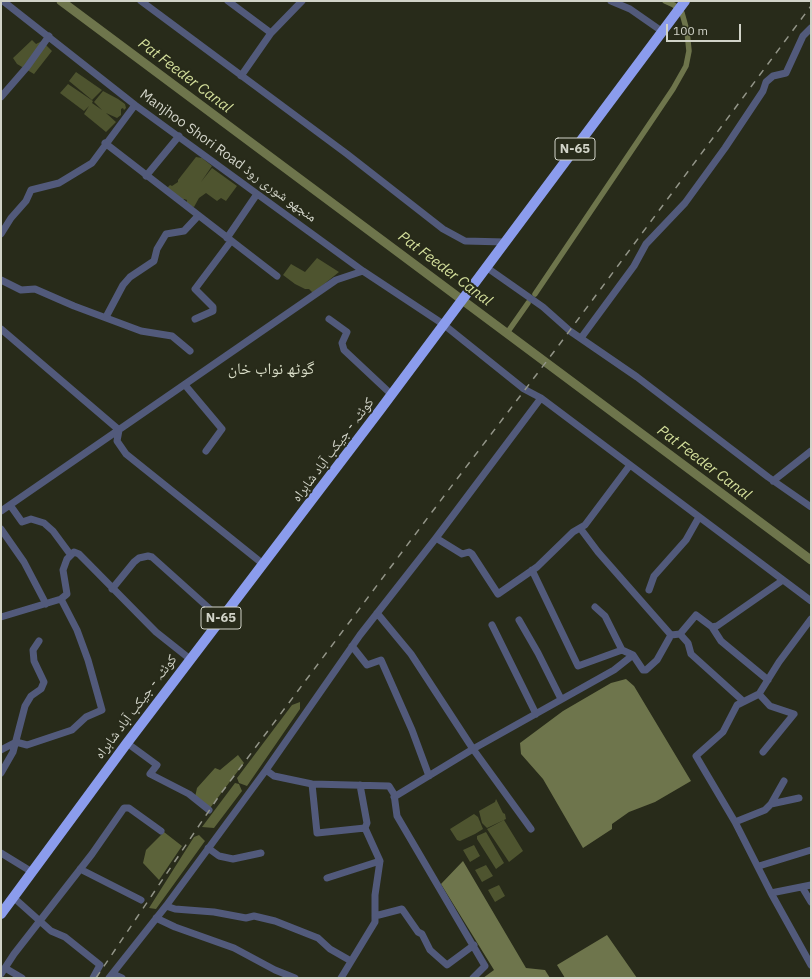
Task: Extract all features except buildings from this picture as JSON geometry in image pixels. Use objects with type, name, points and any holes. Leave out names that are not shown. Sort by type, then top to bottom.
[{"type":"highway","name":"کوئٹہ - جیکب آباد شاہراہ","points":[[1,914],[190,659],[392,395],[486,266],[685,1]]},
{"type":"street","name":"Manjhoo Shori Road منجھو شوری روڈ","points":[[3,1],[135,105],[363,271],[443,324],[524,389],[541,398],[811,601]]},
{"type":"street","points":[[141,1],[347,154],[443,229],[465,241],[505,242]]},
{"type":"street","points":[[228,1],[271,34]]},
{"type":"street","points":[[241,76],[271,34],[302,1]]},
{"type":"street","points":[[612,1],[630,8],[663,32]]},
{"type":"street","points":[[581,338],[634,266],[646,244],[685,202],[725,148],[763,91],[766,82],[773,76],[786,73],[803,36],[811,28]]},
{"type":"street","points":[[1,97],[27,66],[49,36]]},
{"type":"street","points":[[1,234],[11,218],[26,201],[31,190],[58,183],[92,163],[105,143],[135,105]]},
{"type":"street","points":[[146,176],[179,136]]},
{"type":"street","points":[[105,143],[277,276]]},
{"type":"street","points":[[195,319],[213,311],[213,307],[195,289],[229,240],[258,194]]},
{"type":"street","points":[[106,317],[123,285],[130,278],[154,261],[157,250],[166,234],[180,232],[198,216]]},
{"type":"street","points":[[486,266],[543,307],[581,338],[637,377],[773,481],[811,507]]},
{"type":"street","points":[[1,511],[336,280],[363,271]]},
{"type":"street","points":[[1,280],[21,290],[35,289],[74,306],[141,331],[172,336],[190,351]]},
{"type":"street","points":[[329,319],[347,332],[342,343],[344,350],[392,395]]},
{"type":"street","points":[[1,329],[118,430]]},
{"type":"street","points":[[185,385],[222,430],[206,451]]},
{"type":"street","points":[[122,978],[111,976],[166,906],[266,770],[377,612],[436,538],[541,398]]},
{"type":"street","points":[[118,430],[117,441],[126,454],[263,564]]},
{"type":"street","points":[[773,481],[811,450]]},
{"type":"street","points":[[436,538],[462,554],[468,552],[472,554],[498,594],[542,563],[573,532],[585,526],[630,465]]},
{"type":"street","points":[[10,505],[22,522],[31,519],[44,523],[53,531],[70,554]]},
{"type":"street","points":[[649,590],[654,576],[686,540],[699,517]]},
{"type":"street","points":[[580,528],[594,548],[671,635]]},
{"type":"street","points":[[1,529],[24,562],[46,604]]},
{"type":"street","points":[[70,554],[74,552],[79,554],[156,632],[190,659]]},
{"type":"street","points":[[1,617],[61,599],[68,594],[63,570],[70,554]]},
{"type":"street","points":[[112,589],[139,558],[148,556],[156,560],[221,619]]},
{"type":"street","points":[[532,570],[578,666],[622,650],[632,655],[643,670],[646,670],[657,660],[671,635]]},
{"type":"street","points":[[712,627],[731,618],[782,580]]},
{"type":"street","points":[[1,750],[16,742],[27,745],[72,730],[86,718],[102,710],[88,660],[77,630],[61,599]]},
{"type":"street","points":[[595,607],[605,616],[622,650]]},
{"type":"street","points":[[377,612],[410,654],[474,750],[531,829]]},
{"type":"street","points":[[671,635],[680,634],[696,615],[712,627],[721,642],[768,680]]},
{"type":"street","points":[[811,619],[759,694],[737,705],[723,732],[696,756],[735,822],[759,866],[771,893],[811,965]]},
{"type":"street","points":[[519,620],[562,699]]},
{"type":"street","points":[[492,625],[536,714]]},
{"type":"street","points":[[680,634],[688,643],[691,654],[743,701]]},
{"type":"street","points":[[1,773],[13,752],[25,706],[31,696],[41,689],[44,682],[34,661],[33,650],[39,641]]},
{"type":"street","points":[[352,646],[367,665],[381,660],[412,730],[429,776]]},
{"type":"street","points":[[394,797],[614,670],[632,655]]},
{"type":"street","points":[[759,694],[770,706],[794,714],[762,752]]},
{"type":"street","points":[[127,743],[157,765],[150,774],[189,794],[209,810]]},
{"type":"street","points":[[266,770],[274,776],[312,784],[389,786],[394,797],[397,816],[485,966],[473,978]]},
{"type":"street","points":[[735,822],[765,810],[771,804],[784,781]]},
{"type":"street","points":[[312,784],[317,833],[365,828]]},
{"type":"street","points":[[342,978],[375,922],[375,895],[380,862],[365,828],[367,823],[360,785]]},
{"type":"street","points":[[771,804],[800,798]]},
{"type":"street","points":[[22,978],[3,971],[92,854],[124,808],[129,808],[161,831]]},
{"type":"street","points":[[208,848],[219,856],[232,859],[261,853]]},
{"type":"street","points":[[759,866],[811,850]]},
{"type":"street","points":[[1,853],[32,872]]},
{"type":"street","points":[[326,878],[380,862]]},
{"type":"street","points":[[80,869],[141,900]]},
{"type":"street","points":[[771,893],[811,885]]},
{"type":"street","points":[[802,887],[811,902]]},
{"type":"street","points":[[13,897],[41,920],[51,931],[65,937],[100,965],[94,978]]},
{"type":"street","points":[[166,906],[175,909],[214,912],[246,918],[254,916],[275,921],[318,938],[330,949],[351,961]]},
{"type":"street","points":[[375,916],[402,909],[418,932],[422,934],[430,950],[447,965],[474,945]]},
{"type":"street","points":[[156,918],[175,927],[234,948],[275,970],[295,978]]},
{"type":"shaded area","points":[[32,40],[36,44],[42,41],[52,51],[34,74],[17,64],[13,58]]},
{"type":"shaded area","points":[[76,72],[102,90],[92,100],[69,81]]},
{"type":"shaded area","points":[[68,84],[93,101],[92,103],[102,110],[94,102],[103,91],[125,104],[126,108],[124,110],[123,108],[121,109],[121,115],[117,118],[106,113],[116,122],[106,132],[84,114],[89,106],[84,111],[60,93]]},
{"type":"shaded area","points":[[196,157],[202,158],[212,166],[201,182],[212,168],[237,186],[226,201],[221,198],[217,201],[206,193],[199,198],[194,207],[186,205],[187,200],[182,200],[167,188],[178,182]]},
{"type":"shaded area","points":[[317,258],[339,272],[313,293],[309,289],[305,289],[295,284],[283,275],[291,264],[305,272]]},
{"type":"shaded area","points":[[626,679],[634,686],[691,781],[655,802],[629,812],[612,824],[612,829],[583,848],[543,779],[521,754],[520,743],[563,711],[611,683]]},
{"type":"shaded area","points":[[300,702],[300,709],[247,786],[239,783],[237,778],[292,705]]},
{"type":"shaded area","points":[[238,755],[244,763],[210,808],[195,797],[197,788],[215,768],[220,770]]},
{"type":"shaded area","points":[[235,783],[239,784],[242,791],[214,828],[202,827]]},
{"type":"shaded area","points":[[496,799],[503,813],[505,814],[506,819],[487,828],[482,823],[479,811],[495,802]]},
{"type":"shaded area","points":[[474,814],[478,817],[483,829],[460,841],[457,840],[450,829]]},
{"type":"shaded area","points":[[504,820],[523,851],[509,862],[487,829]]},
{"type":"shaded area","points":[[164,832],[182,846],[159,880],[143,863],[146,850]]},
{"type":"shaded area","points":[[486,832],[504,863],[496,869],[477,839],[477,836]]},
{"type":"shaded area","points":[[199,835],[205,841],[156,909],[149,908],[194,837]]},
{"type":"shaded area","points":[[474,845],[480,856],[470,862],[463,850]]},
{"type":"shaded area","points":[[463,861],[526,968],[545,970],[550,978],[483,978],[494,970],[441,884]]},
{"type":"shaded area","points":[[486,865],[493,876],[482,882],[475,870]]},
{"type":"shaded area","points":[[499,885],[505,896],[495,902],[488,890]]},
{"type":"shaded area","points":[[607,935],[637,978],[565,978],[557,965]]},
{"type":"waterway","name":"Pat Feeder Canal","points":[[61,1],[811,560]]},
{"type":"waterway","points":[[535,294],[673,89],[686,66],[689,51],[687,31],[682,13],[674,5],[665,1]]},
{"type":"waterway","points":[[507,333],[528,303]]},
{"type":"railway","points":[[96,978],[219,796],[559,345],[811,6]]},
{"type":"district","name":"گوٹھ نواب خان","points":[[271,369]]}]
